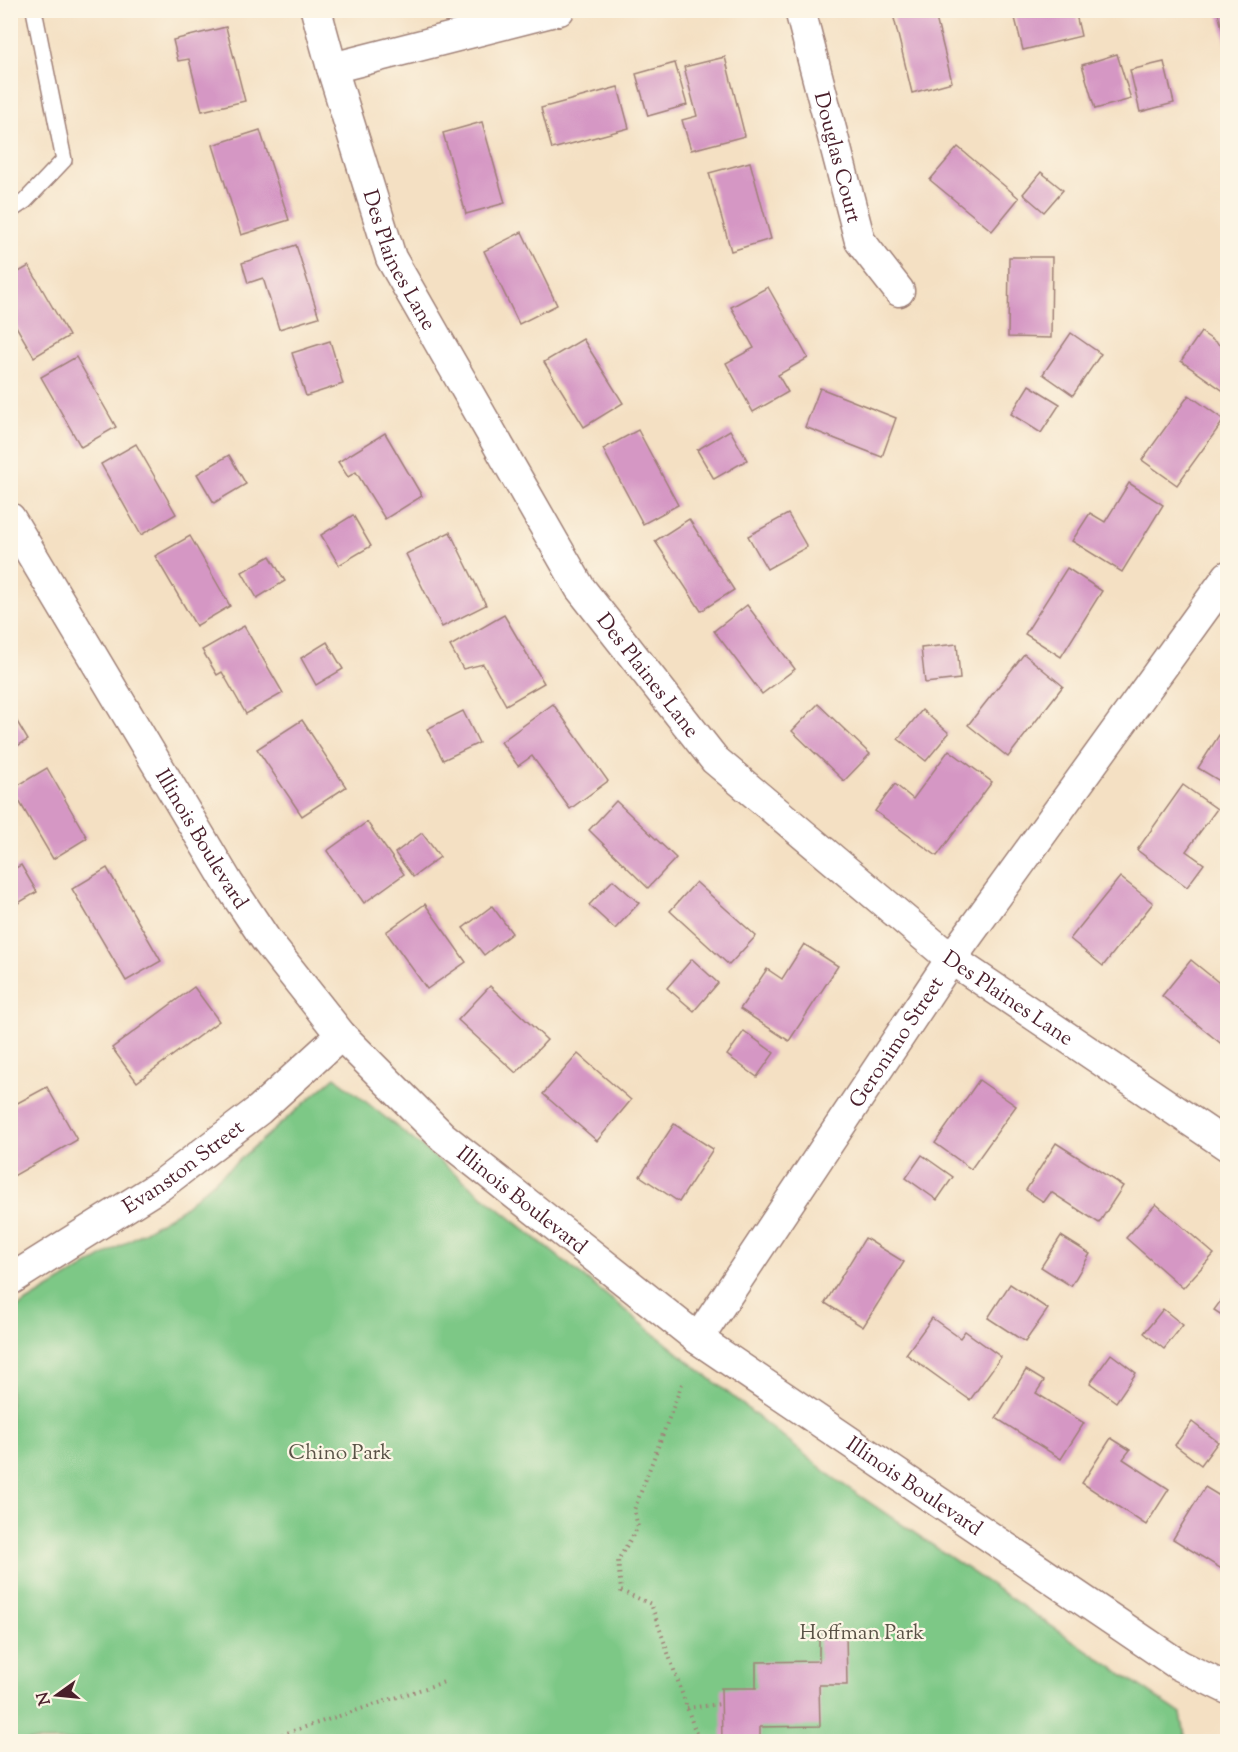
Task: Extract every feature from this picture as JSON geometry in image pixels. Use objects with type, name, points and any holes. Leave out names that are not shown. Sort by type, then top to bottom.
[{"type":"street","name":"Des Plaines Lane","points":[[316,10],[391,258],[580,588],[715,760],[951,959],[1227,1146]]},
{"type":"street","points":[[332,68],[559,10]]},
{"type":"street","name":"Douglas Court","points":[[800,10],[860,242],[899,291]]},
{"type":"street","name":"Illinois Boulevard","points":[[10,518],[228,883],[266,940],[341,1035],[443,1137],[699,1339],[1179,1665],[1227,1689]]},
{"type":"street","name":"Geronimo Street","points":[[699,1339],[951,959],[1227,576]]},
{"type":"street","name":"Evanston Street","points":[[10,1280],[161,1185],[259,1110],[341,1035]]},
{"type":"lane","points":[[10,211],[26,201],[64,160],[34,10]]},
{"type":"path","points":[[682,1384],[634,1510],[638,1527],[618,1560],[621,1590],[651,1604],[699,1742]]},
{"type":"path","points":[[259,1742],[447,1681]]},
{"type":"path","points":[[687,1708],[721,1704]]},
{"type":"green space","name":"Chino Park","points":[[335,1077],[835,1479],[1181,1714],[1186,1741],[92,1742],[91,1737],[78,1741],[11,1741],[10,1312],[182,1209]]},
{"type":"building","points":[[908,10],[934,10],[952,82],[912,93],[893,14]]},
{"type":"building","points":[[1013,10],[1075,10],[1081,36],[1023,50]]},
{"type":"building","points":[[1228,11],[1228,47],[1227,47],[1218,13]]},
{"type":"building","points":[[226,27],[245,101],[202,111],[189,59],[178,61],[173,40]]},
{"type":"building","points":[[1117,54],[1131,99],[1095,109],[1082,65]]},
{"type":"building","points":[[725,57],[745,136],[691,150],[682,120],[697,116],[684,67]]},
{"type":"building","points":[[1164,62],[1174,103],[1140,112],[1130,70]]},
{"type":"building","points":[[675,63],[687,105],[648,116],[636,74]]},
{"type":"building","points":[[618,87],[629,128],[552,149],[541,108]]},
{"type":"building","points":[[482,122],[505,203],[466,214],[443,133]]},
{"type":"building","points":[[260,130],[289,220],[241,235],[213,145]]},
{"type":"building","points":[[958,147],[1019,198],[992,231],[930,180]]},
{"type":"building","points":[[750,162],[771,239],[731,251],[709,173]]},
{"type":"building","points":[[1041,172],[1063,190],[1044,212],[1023,194]]},
{"type":"building","points":[[522,232],[557,305],[519,324],[484,251]]},
{"type":"building","points":[[296,245],[319,317],[279,329],[263,278],[248,283],[242,263]]},
{"type":"building","points":[[1009,257],[1052,257],[1051,338],[1008,337]]},
{"type":"building","points":[[29,266],[69,336],[34,357],[10,316],[10,277]]},
{"type":"building","points":[[768,287],[808,358],[778,375],[788,392],[753,412],[726,363],[754,348],[731,307]]},
{"type":"building","points":[[1201,332],[1224,348],[1228,344],[1228,394],[1181,361]]},
{"type":"building","points":[[1071,333],[1101,354],[1073,395],[1043,374]]},
{"type":"building","points":[[583,339],[623,403],[584,427],[544,362]]},
{"type":"building","points":[[330,341],[343,384],[306,396],[292,353]]},
{"type":"building","points":[[76,357],[116,427],[81,447],[41,377]]},
{"type":"building","points":[[1029,385],[1060,404],[1041,433],[1011,414]]},
{"type":"building","points":[[820,388],[896,418],[882,457],[805,427]]},
{"type":"building","points":[[1189,395],[1224,420],[1177,485],[1142,460]]},
{"type":"building","points":[[638,430],[678,505],[643,524],[603,449]]},
{"type":"building","points":[[730,430],[747,460],[714,479],[697,450]]},
{"type":"building","points":[[385,433],[422,496],[385,519],[356,472],[348,477],[338,462]]},
{"type":"building","points":[[136,444],[176,514],[141,535],[101,464]]},
{"type":"building","points":[[229,455],[246,484],[214,503],[197,474]]},
{"type":"building","points":[[1129,483],[1163,505],[1122,572],[1072,541],[1090,513],[1105,522]]},
{"type":"building","points":[[788,514],[807,547],[767,569],[748,536]]},
{"type":"building","points":[[353,515],[371,546],[339,565],[321,535]]},
{"type":"building","points":[[689,519],[734,590],[701,611],[655,541]]},
{"type":"building","points":[[450,532],[486,605],[442,627],[406,554]]},
{"type":"building","points":[[190,536],[230,606],[196,626],[155,556]]},
{"type":"building","points":[[270,556],[285,581],[257,598],[242,572]]},
{"type":"building","points":[[1067,568],[1102,591],[1061,657],[1025,634]]},
{"type":"building","points":[[747,605],[795,669],[762,694],[714,631]]},
{"type":"building","points":[[504,615],[544,683],[506,705],[483,664],[463,669],[450,646]]},
{"type":"building","points":[[244,626],[283,693],[246,714],[222,672],[217,675],[202,650]]},
{"type":"building","points":[[327,642],[343,669],[316,685],[301,658]]},
{"type":"building","points":[[957,644],[960,679],[925,683],[921,648]]},
{"type":"building","points":[[1024,654],[1063,686],[1008,757],[968,725]]},
{"type":"building","points":[[553,704],[608,781],[570,809],[532,756],[518,766],[501,742]]},
{"type":"building","points":[[818,704],[870,754],[844,781],[792,731]]},
{"type":"building","points":[[10,710],[28,740],[10,750]]},
{"type":"building","points":[[922,710],[949,733],[926,761],[898,739]]},
{"type":"building","points":[[463,711],[479,743],[443,760],[427,729]]},
{"type":"building","points":[[302,720],[346,787],[302,816],[257,749]]},
{"type":"building","points":[[1228,721],[1228,786],[1198,768]]},
{"type":"building","points":[[949,750],[992,782],[937,856],[875,811],[895,784],[913,799]]},
{"type":"building","points":[[47,768],[87,838],[53,859],[12,789]]},
{"type":"building","points":[[1183,785],[1217,809],[1186,851],[1204,864],[1187,887],[1137,850]]},
{"type":"building","points":[[616,801],[676,858],[648,888],[589,830]]},
{"type":"building","points":[[367,822],[404,874],[364,903],[327,851]]},
{"type":"building","points":[[422,833],[440,857],[413,877],[395,853]]},
{"type":"building","points":[[21,865],[37,892],[10,908],[10,871]]},
{"type":"building","points":[[107,868],[161,961],[126,981],[72,889]]},
{"type":"building","points":[[1120,877],[1153,903],[1103,966],[1070,939]]},
{"type":"building","points":[[613,880],[639,903],[615,929],[589,905]]},
{"type":"building","points":[[696,882],[756,936],[729,965],[670,911]]},
{"type":"building","points":[[425,904],[466,962],[427,989],[386,932]]},
{"type":"building","points":[[492,906],[512,933],[484,955],[463,928]]},
{"type":"building","points":[[804,944],[838,966],[789,1041],[740,1009],[767,969],[782,979]]},
{"type":"building","points":[[692,959],[718,983],[694,1011],[667,988]]},
{"type":"building","points":[[1191,960],[1228,990],[1228,1042],[1224,1046],[1162,996]]},
{"type":"building","points":[[490,986],[547,1040],[516,1073],[458,1020]]},
{"type":"building","points":[[194,987],[219,1021],[137,1082],[112,1048]]},
{"type":"building","points":[[744,1031],[774,1053],[757,1077],[727,1055]]},
{"type":"building","points":[[578,1054],[631,1100],[597,1141],[543,1094]]},
{"type":"building","points":[[979,1080],[1016,1106],[971,1169],[935,1143]]},
{"type":"building","points":[[47,1087],[77,1140],[10,1178],[10,1107]]},
{"type":"building","points":[[674,1124],[713,1149],[679,1202],[640,1176]]},
{"type":"building","points":[[1056,1143],[1123,1186],[1099,1223],[1051,1192],[1044,1202],[1026,1190]]},
{"type":"building","points":[[922,1155],[953,1177],[937,1200],[906,1178]]},
{"type":"building","points":[[1156,1204],[1214,1254],[1183,1288],[1126,1238]]},
{"type":"building","points":[[1061,1236],[1090,1254],[1071,1286],[1041,1267]]},
{"type":"building","points":[[865,1238],[904,1262],[863,1327],[825,1303]]},
{"type":"building","points":[[1010,1284],[1048,1309],[1025,1342],[988,1318]]},
{"type":"building","points":[[1228,1291],[1228,1319],[1214,1310]]},
{"type":"building","points":[[1163,1309],[1183,1325],[1164,1349],[1144,1333]]},
{"type":"building","points":[[932,1318],[960,1338],[965,1331],[1001,1357],[970,1400],[906,1354]]},
{"type":"building","points":[[1111,1354],[1136,1373],[1116,1402],[1090,1383]]},
{"type":"building","points":[[1026,1370],[1044,1381],[1036,1393],[1084,1423],[1061,1459],[996,1418]]},
{"type":"building","points":[[1192,1422],[1218,1442],[1201,1465],[1175,1445]]},
{"type":"building","points":[[1111,1438],[1130,1450],[1123,1459],[1169,1489],[1146,1525],[1082,1483]]},
{"type":"building","points":[[1205,1487],[1228,1501],[1228,1573],[1173,1539]]},
{"type":"building","points":[[819,1631],[846,1631],[847,1685],[819,1685],[820,1726],[760,1727],[760,1742],[722,1742],[721,1688],[756,1688],[756,1662],[819,1661]]},
{"type":"park label","name":"Hoffman Park","points":[[862,1632]]}]
